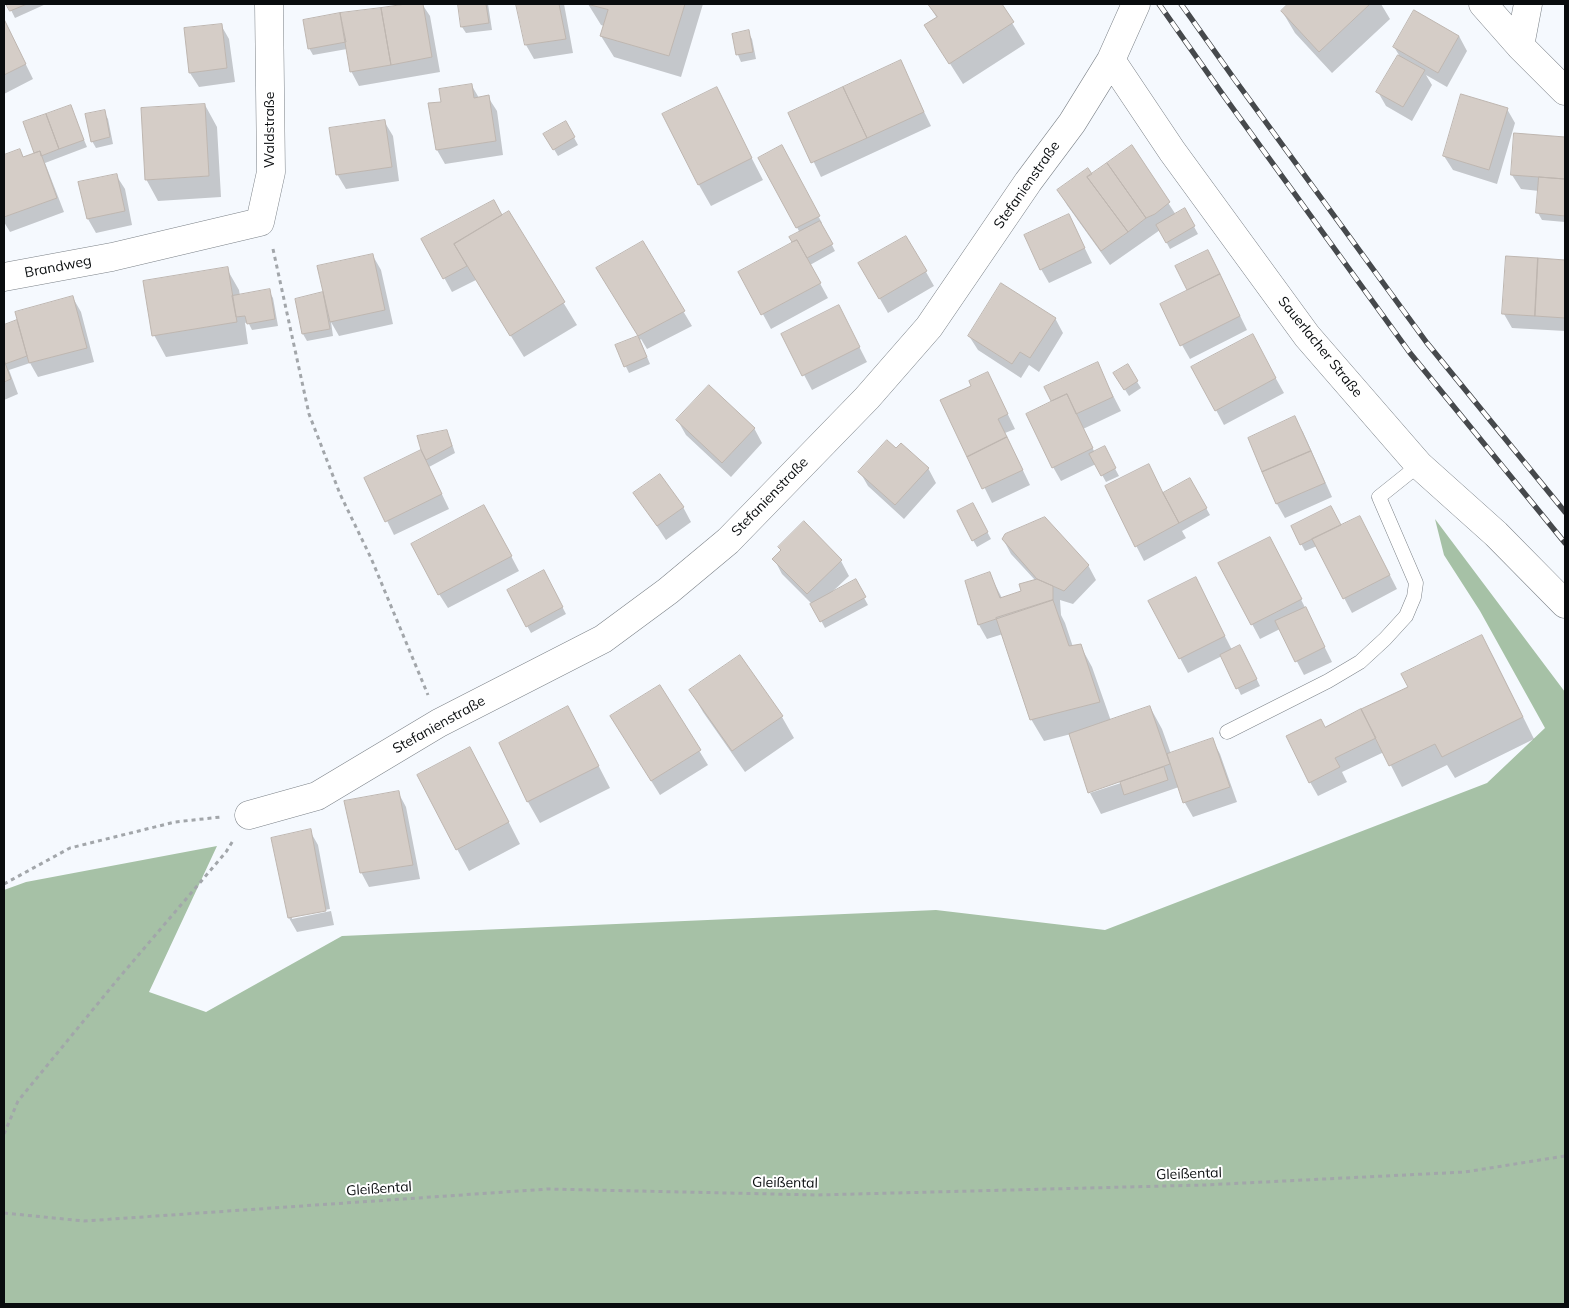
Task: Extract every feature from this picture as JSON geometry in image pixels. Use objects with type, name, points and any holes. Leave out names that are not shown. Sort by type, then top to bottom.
[{"type":"street","name":"Waldstraße","points":[[260,222],[271,172],[269,4]]},
{"type":"street","name":"Stefanienstraße","points":[[249,815],[317,796],[439,723],[602,639],[679,582],[728,541],[867,398],[929,327],[1028,182],[1072,123],[1110,60],[1136,4]]},
{"type":"street","points":[[1483,4],[1520,46],[1565,91]]},
{"type":"street","points":[[1520,46],[1528,4]]},
{"type":"street","name":"Sauerlacher Straße","points":[[1110,60],[1172,151],[1307,336],[1419,464],[1496,534],[1565,604]]},
{"type":"street","name":"Brandweg","points":[[4,277],[112,257],[260,222]]},
{"type":"lane","points":[[1227,732],[1328,681],[1360,662],[1406,616],[1414,598],[1416,582],[1378,497],[1419,464]]},
{"type":"path","points":[[260,222],[273,249],[310,414],[340,494],[371,558],[439,723]]},
{"type":"path","points":[[4,884],[70,848],[175,822],[249,815]]},
{"type":"path","points":[[4,1134],[18,1101],[118,978],[226,852]]},
{"type":"path","name":"Gleißental","points":[[4,1213],[84,1221],[548,1189],[817,1195],[1204,1185],[1465,1172],[1565,1156]]},
{"type":"green space","points":[[1435,519],[1565,692],[1565,1304],[4,1304],[4,890],[26,882],[217,846],[149,992],[206,1012],[342,936],[936,910],[1105,930],[1487,783],[1545,728],[1480,611],[1444,555]]},
{"type":"building","points":[[6,4],[27,4],[10,11]]},
{"type":"building","points":[[406,4],[423,4],[432,57],[391,65],[381,8]]},
{"type":"building","points":[[458,4],[486,4],[489,23],[461,27]]},
{"type":"building","points":[[516,4],[559,4],[566,39],[525,45]]},
{"type":"building","points":[[587,4],[685,4],[669,56],[600,36],[608,10]]},
{"type":"building","points":[[928,4],[1002,4],[1014,22],[949,64],[924,25],[937,17]]},
{"type":"building","points":[[1288,4],[1370,4],[1319,52],[1281,11]]},
{"type":"building","points":[[381,8],[391,65],[350,72],[340,13]]},
{"type":"building","points":[[1414,10],[1459,36],[1438,73],[1393,47]]},
{"type":"building","points":[[340,13],[346,42],[308,49],[303,20]]},
{"type":"building","points":[[4,19],[26,64],[4,75]]},
{"type":"building","points":[[222,24],[227,68],[189,73],[184,28]]},
{"type":"building","points":[[749,30],[753,52],[736,55],[732,34]]},
{"type":"building","points":[[1398,55],[1425,70],[1403,107],[1376,92]]},
{"type":"building","points":[[901,60],[924,112],[867,138],[843,87]]},
{"type":"building","points":[[472,84],[474,98],[489,95],[496,141],[436,150],[428,103],[441,102],[439,89]]},
{"type":"building","points":[[717,87],[752,158],[698,185],[662,114]]},
{"type":"building","points":[[843,87],[867,138],[811,163],[788,113]]},
{"type":"building","points":[[1461,94],[1508,108],[1489,170],[1443,156]]},
{"type":"building","points":[[205,104],[209,176],[145,180],[141,108]]},
{"type":"building","points":[[71,105],[84,140],[59,149],[46,114]]},
{"type":"building","points":[[105,110],[110,137],[91,142],[85,114]]},
{"type":"building","points":[[46,114],[59,149],[41,156],[40,151],[34,153],[23,122]]},
{"type":"building","points":[[385,120],[392,167],[336,175],[329,128]]},
{"type":"building","points":[[566,121],[575,137],[553,150],[543,134]]},
{"type":"building","points":[[1514,133],[1565,137],[1565,179],[1511,175]]},
{"type":"building","points":[[782,145],[820,216],[796,228],[758,158]]},
{"type":"building","points":[[1132,145],[1170,202],[1155,214],[1146,218],[1107,163]]},
{"type":"building","points":[[20,149],[23,157],[40,151],[57,198],[4,217],[4,155]]},
{"type":"building","points":[[1107,163],[1146,218],[1128,232],[1087,177]]},
{"type":"building","points":[[1088,168],[1092,174],[1087,177],[1128,232],[1101,251],[1057,190]]},
{"type":"building","points":[[117,174],[125,211],[87,219],[78,182]]},
{"type":"building","points":[[1539,177],[1565,179],[1565,216],[1536,213]]},
{"type":"building","points":[[494,200],[502,215],[454,244],[467,266],[443,279],[421,239]]},
{"type":"building","points":[[1185,208],[1195,226],[1166,243],[1156,225]]},
{"type":"building","points":[[509,211],[565,302],[510,336],[454,244]]},
{"type":"building","points":[[1069,214],[1085,248],[1040,270],[1024,235]]},
{"type":"building","points":[[820,221],[833,244],[807,258],[797,240],[792,242],[789,237]]},
{"type":"building","points":[[906,236],[927,271],[879,299],[858,263]]},
{"type":"building","points":[[797,240],[821,283],[761,315],[738,272]]},
{"type":"building","points":[[643,241],[685,311],[638,336],[596,268]]},
{"type":"building","points":[[1208,250],[1220,274],[1187,290],[1175,266]]},
{"type":"building","points":[[373,254],[385,310],[330,322],[317,266]]},
{"type":"building","points":[[1506,256],[1538,258],[1535,316],[1502,314]]},
{"type":"building","points":[[1538,258],[1565,260],[1565,318],[1535,316]]},
{"type":"building","points":[[228,267],[237,322],[152,336],[143,281]]},
{"type":"building","points":[[1220,274],[1240,316],[1180,346],[1160,304]]},
{"type":"building","points":[[1001,283],[1056,318],[1030,358],[1020,352],[1012,364],[968,336]]},
{"type":"building","points":[[270,289],[275,319],[247,324],[245,316],[236,317],[232,296]]},
{"type":"building","points":[[323,292],[330,329],[302,334],[295,299]]},
{"type":"building","points":[[73,296],[87,348],[29,363],[15,312]]},
{"type":"building","points":[[839,305],[860,347],[802,376],[781,334]]},
{"type":"building","points":[[17,320],[27,356],[5,364],[4,325]]},
{"type":"building","points":[[1253,334],[1276,378],[1215,411],[1191,367]]},
{"type":"building","points":[[638,336],[647,357],[624,367],[615,345]]},
{"type":"building","points":[[4,360],[11,379],[4,382]]},
{"type":"building","points":[[1098,362],[1113,397],[1076,414],[1067,394],[1051,401],[1044,387]]},
{"type":"building","points":[[1128,364],[1138,381],[1124,390],[1113,373]]},
{"type":"building","points":[[988,372],[1008,414],[998,419],[1007,437],[967,457],[940,400],[971,386],[969,381]]},
{"type":"building","points":[[709,385],[755,428],[722,463],[676,420]]},
{"type":"building","points":[[1067,394],[1093,448],[1052,468],[1026,414]]},
{"type":"building","points":[[1295,416],[1311,451],[1262,472],[1248,438]]},
{"type":"building","points":[[447,430],[452,446],[426,460],[417,436]]},
{"type":"building","points":[[1007,437],[1023,470],[982,489],[967,457]]},
{"type":"building","points":[[887,440],[896,448],[901,443],[929,468],[895,505],[858,472]]},
{"type":"building","points":[[1105,446],[1116,468],[1101,476],[1089,454]]},
{"type":"building","points":[[421,450],[442,494],[385,522],[364,478]]},
{"type":"building","points":[[1311,451],[1325,483],[1276,504],[1262,472]]},
{"type":"building","points":[[1149,464],[1179,523],[1135,547],[1105,486]]},
{"type":"building","points":[[660,474],[684,507],[657,526],[633,493]]},
{"type":"building","points":[[1190,478],[1207,508],[1179,523],[1163,493]]},
{"type":"building","points":[[973,503],[988,532],[972,541],[957,511]]},
{"type":"building","points":[[484,505],[512,556],[438,595],[411,544]]},
{"type":"building","points":[[1331,506],[1341,525],[1300,545],[1291,526]]},
{"type":"building","points":[[1360,516],[1390,575],[1343,599],[1312,539]]},
{"type":"building","points":[[1045,517],[1089,565],[1064,591],[1037,579],[1002,539],[1005,534]]},
{"type":"building","points":[[804,521],[842,560],[807,594],[772,559],[781,550],[778,547]]},
{"type":"building","points":[[1270,537],[1302,599],[1251,625],[1218,563]]},
{"type":"building","points":[[544,570],[563,607],[526,627],[507,590]]},
{"type":"building","points":[[990,572],[1000,598],[1021,591],[1019,584],[1037,579],[1053,586],[1053,600],[978,625],[965,581]]},
{"type":"building","points":[[1196,577],[1225,636],[1179,659],[1148,601]]},
{"type":"building","points":[[856,579],[866,597],[820,622],[810,604]]},
{"type":"building","points":[[1053,600],[1069,646],[1081,644],[1100,702],[1030,720],[996,618]]},
{"type":"building","points":[[1306,607],[1325,647],[1295,662],[1275,621]]},
{"type":"building","points":[[1482,635],[1523,717],[1442,757],[1435,744],[1389,766],[1361,709],[1408,687],[1401,674]]},
{"type":"building","points":[[1240,645],[1257,679],[1236,689],[1220,655]]},
{"type":"building","points":[[740,655],[783,716],[732,751],[689,690]]},
{"type":"building","points":[[660,685],[701,750],[651,781],[610,716]]},
{"type":"building","points":[[568,706],[599,766],[527,802],[499,743]]},
{"type":"building","points":[[1150,706],[1170,764],[1088,793],[1069,734]]},
{"type":"building","points":[[1361,709],[1376,738],[1335,758],[1340,767],[1309,783],[1286,736],[1321,719],[1325,727]]},
{"type":"building","points":[[1213,738],[1230,787],[1183,803],[1167,754]]},
{"type":"building","points":[[470,747],[509,822],[456,850],[417,775]]},
{"type":"building","points":[[1164,767],[1168,780],[1124,795],[1120,782]]},
{"type":"building","points":[[399,791],[413,865],[360,873],[344,801]]},
{"type":"building","points":[[311,829],[326,911],[288,918],[271,838]]},
{"type":"railway","points":[[1159,4],[1410,353],[1565,543]]},
{"type":"railway","points":[[1181,4],[1427,343],[1565,512]]}]
